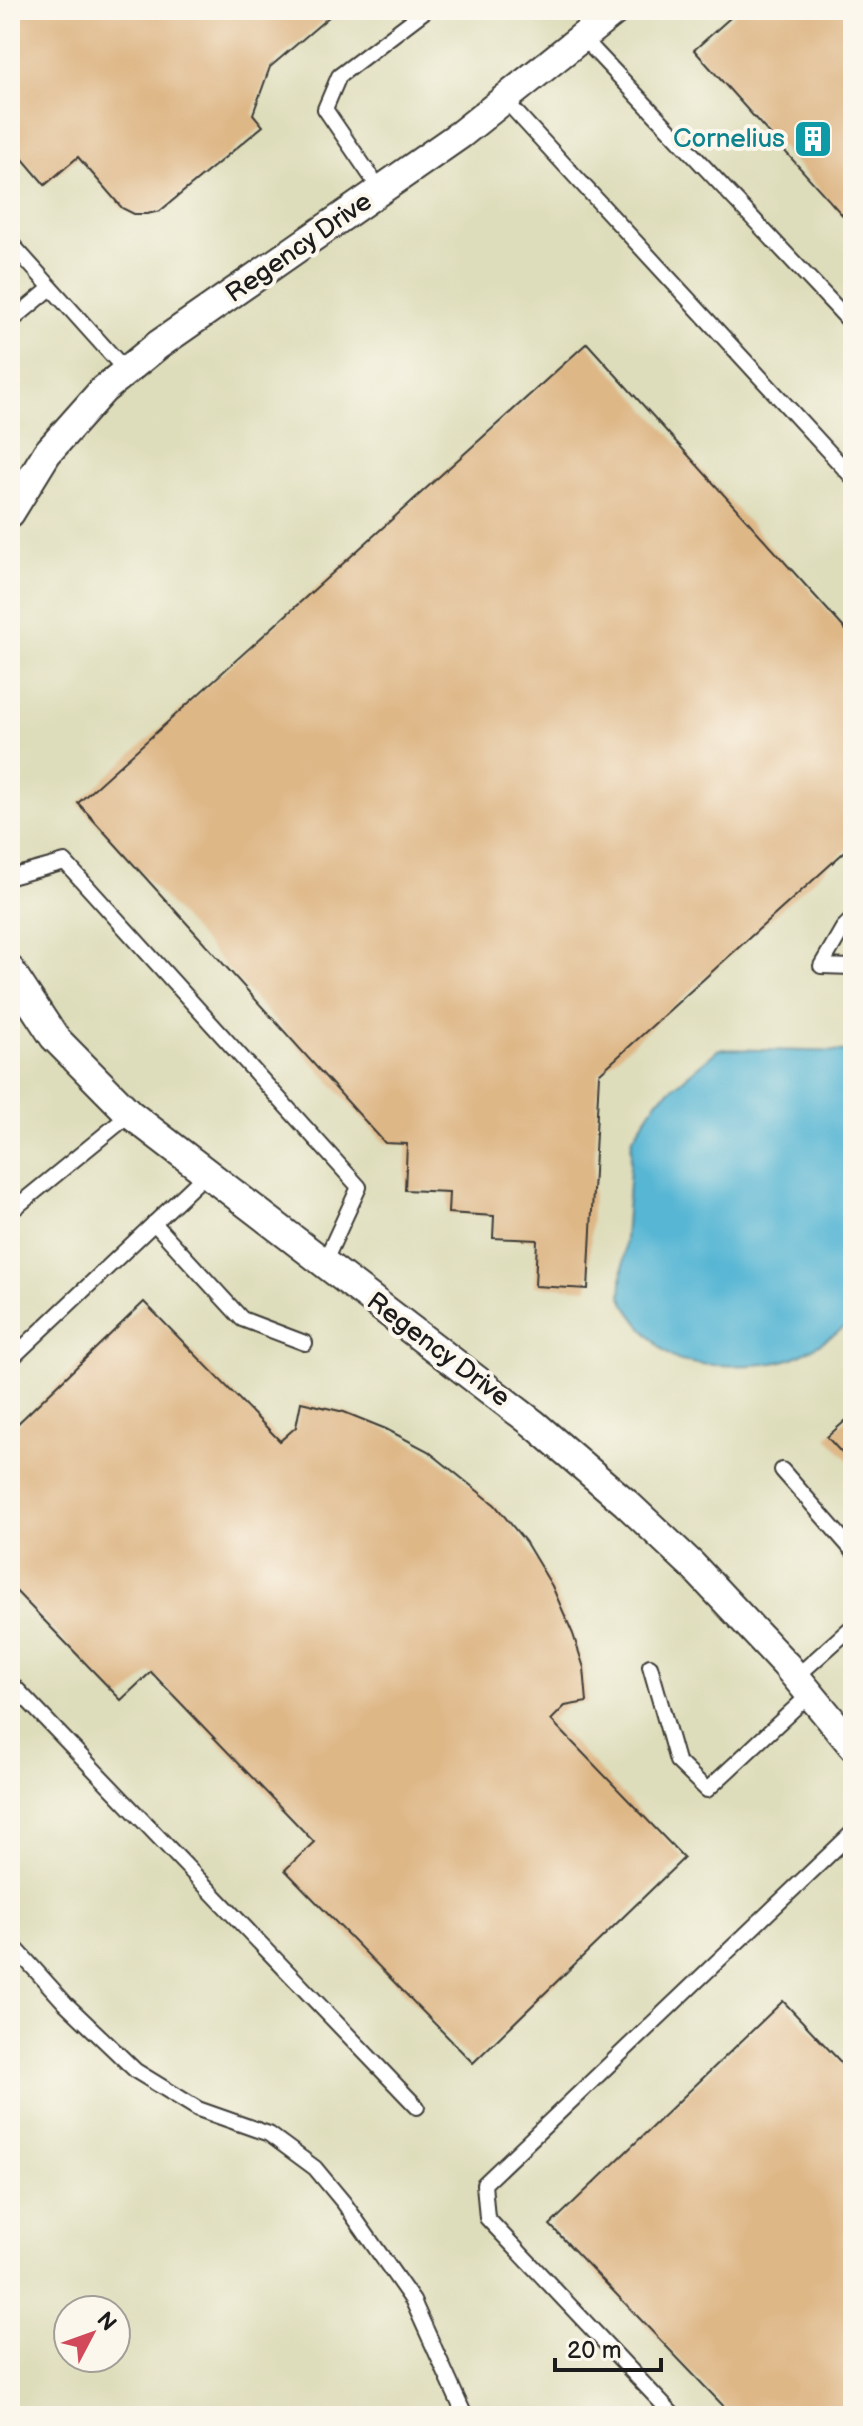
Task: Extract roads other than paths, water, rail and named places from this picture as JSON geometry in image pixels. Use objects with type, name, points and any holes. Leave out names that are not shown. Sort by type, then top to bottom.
[{"type":"street","name":"Regency Drive","points":[[10,513],[23,487],[47,453],[103,390],[158,345],[381,191],[616,10]]},
{"type":"street","name":"Regency Drive","points":[[10,970],[54,1037],[130,1114],[534,1424],[626,1503],[692,1565],[803,1686],[853,1746]]},
{"type":"lane","points":[[381,191],[325,109],[339,76],[426,10]]},
{"type":"lane","points":[[582,37],[853,325]]},
{"type":"lane","points":[[504,99],[853,478]]},
{"type":"lane","points":[[10,242],[126,371]]},
{"type":"lane","points":[[10,322],[51,288]]},
{"type":"lane","points":[[10,877],[65,862],[359,1187],[324,1263]]},
{"type":"lane","points":[[853,918],[843,928],[821,966],[853,967]]},
{"type":"lane","points":[[10,1212],[130,1114]]},
{"type":"lane","points":[[10,1360],[207,1173]]},
{"type":"lane","points":[[154,1223],[242,1319],[305,1343]]},
{"type":"lane","points":[[782,1470],[853,1551]]},
{"type":"lane","points":[[650,1666],[677,1761],[707,1790],[803,1686],[853,1626]]},
{"type":"lane","points":[[10,1682],[417,2107]]},
{"type":"lane","points":[[674,2416],[487,2218],[484,2184],[853,1832]]},
{"type":"lane","points":[[10,1942],[65,2003],[136,2071],[198,2109],[269,2134],[315,2168],[344,2203],[413,2301],[465,2416]]},
{"type":"water","points":[[719,1049],[853,1052],[853,1322],[801,1354],[773,1363],[715,1365],[678,1360],[646,1332],[621,1296],[632,1139],[658,1100]]},
{"type":"place","name":"Cornelius","points":[[813,139]]}]
